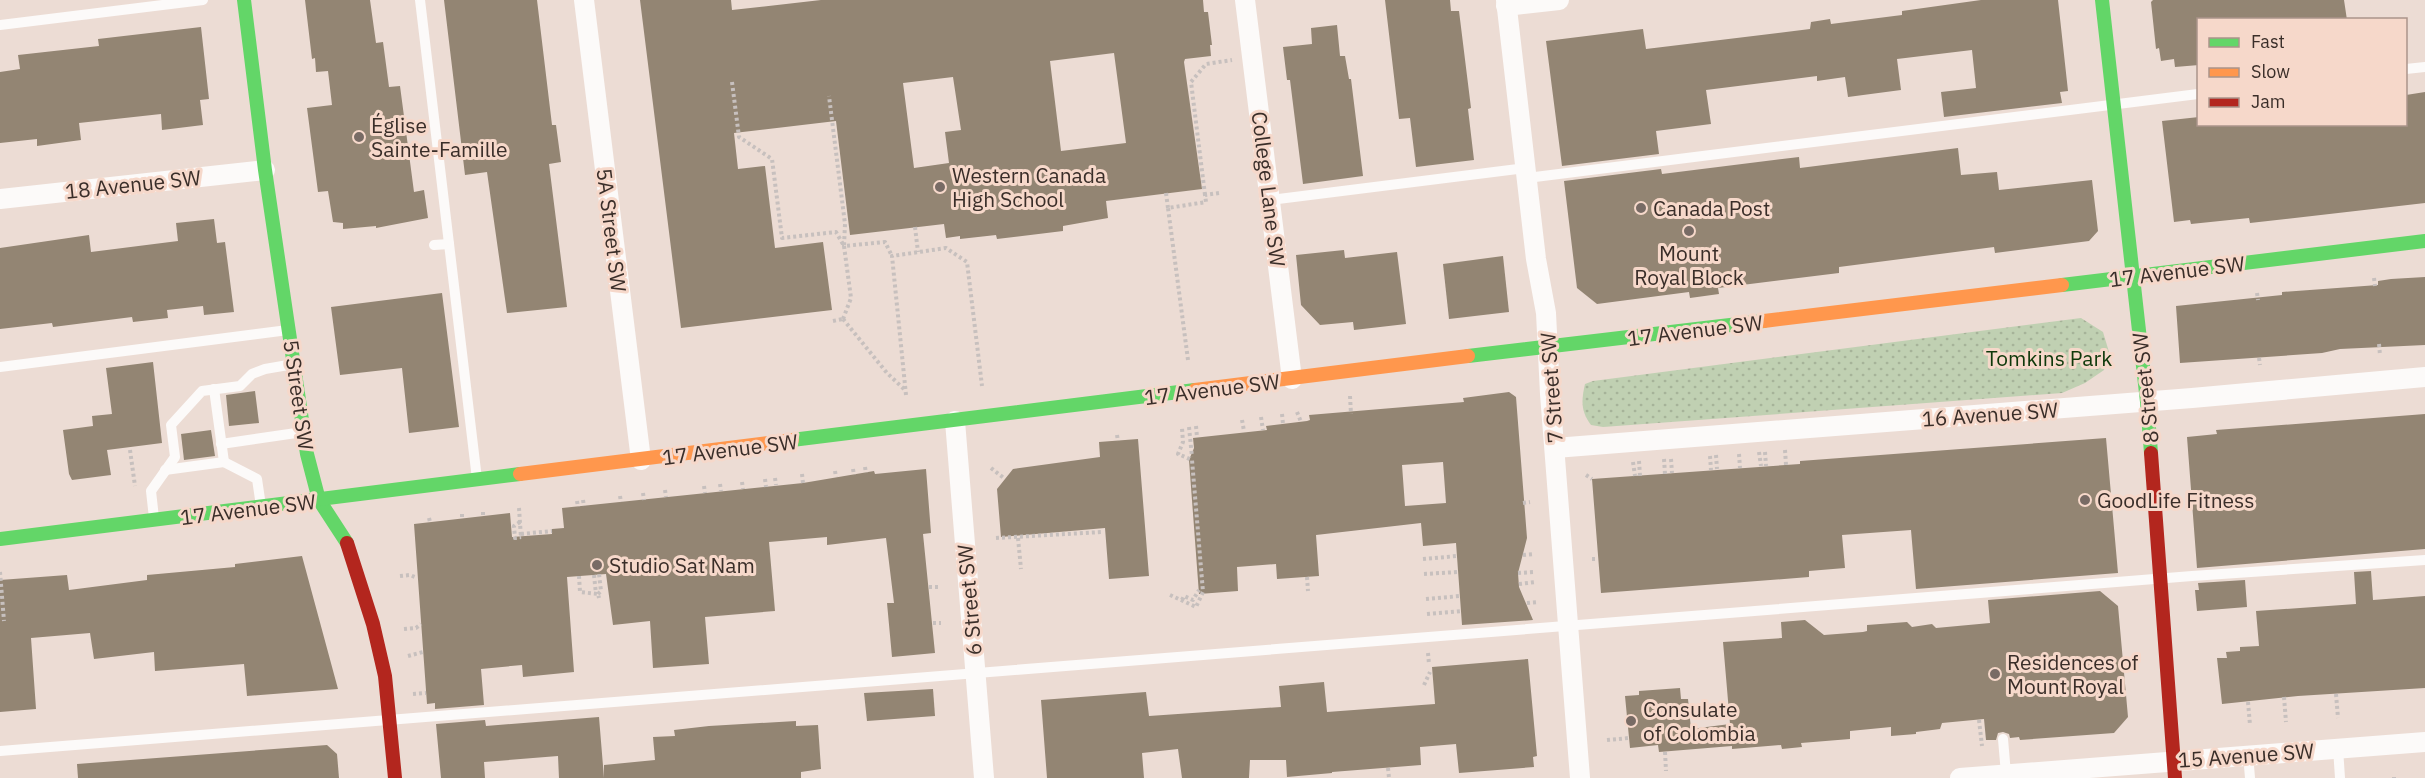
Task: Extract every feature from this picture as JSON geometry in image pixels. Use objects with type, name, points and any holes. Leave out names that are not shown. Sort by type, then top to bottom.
[{"type":"main road","name":"5 Street SW","points":[[244,0],[265,170],[309,464],[319,500],[341,530],[349,549],[373,624],[385,676],[395,778]]},
{"type":"main road","name":"8 Street SW","points":[[2102,0],[2147,402],[2175,769]]},
{"type":"main road","name":"17 Avenue SW","points":[[0,539],[2425,240]]},
{"type":"street","name":"5A Street SW","points":[[584,0],[641,460]]},
{"type":"street","name":"College Lane SW","points":[[1245,0],[1292,379]]},
{"type":"street","points":[[1506,3],[1559,0]]},
{"type":"street","name":"7 Street SW","points":[[1506,3],[1536,259],[1545,303],[1580,778]]},
{"type":"street","name":"18 Avenue SW","points":[[0,199],[265,170]]},
{"type":"street","name":"16 Avenue SW","points":[[1555,448],[2147,402],[2425,377]]},
{"type":"street","name":"6 Street SW","points":[[955,421],[984,778]]},
{"type":"street","name":"15 Avenue SW","points":[[1960,778],[2006,774],[2175,769],[2248,754],[2425,741]]},
{"type":"lane","points":[[0,25],[203,0]]},
{"type":"lane","points":[[420,0],[477,480]]},
{"type":"lane","points":[[2407,69],[2425,67]]},
{"type":"lane","points":[[1270,200],[1527,173],[2197,94]]},
{"type":"lane","points":[[434,245],[449,244]]},
{"type":"lane","points":[[0,367],[290,330]]},
{"type":"lane","points":[[154,520],[151,491],[175,457],[171,425],[202,391],[240,386],[252,374],[265,369],[294,364]]},
{"type":"lane","points":[[214,389],[224,462]]},
{"type":"lane","points":[[221,444],[303,432]]},
{"type":"lane","points":[[165,470],[224,462],[257,479],[261,506]]},
{"type":"lane","points":[[0,751],[2161,578],[2425,560]]},
{"type":"lane","points":[[2003,739],[2006,774]]},
{"type":"lane","points":[[2338,748],[2340,778]]},
{"type":"lane","points":[[2248,754],[2250,778]]},
{"type":"path","points":[[1168,208],[1206,202],[1191,82],[1206,64],[1235,60]]},
{"type":"path","points":[[732,82],[739,137],[772,159],[782,238],[836,232],[844,246]]},
{"type":"path","points":[[829,96],[845,224],[844,246],[851,298],[843,319]]},
{"type":"path","points":[[1166,193],[1188,360]]},
{"type":"path","points":[[1206,195],[1219,193]]},
{"type":"path","points":[[915,227],[918,252]]},
{"type":"path","points":[[843,319],[887,373],[906,392],[892,256],[885,242],[844,246]]},
{"type":"path","points":[[892,256],[946,248],[968,262],[982,386]]},
{"type":"path","points":[[2374,278],[2375,286]]},
{"type":"path","points":[[2257,293],[2258,300]]},
{"type":"path","points":[[833,321],[843,319]]},
{"type":"path","points":[[2379,344],[2380,355]]},
{"type":"path","points":[[2259,357],[2260,365]]},
{"type":"path","points":[[1349,392],[1351,414]]},
{"type":"path","points":[[1298,412],[1300,422]]},
{"type":"path","points":[[1282,414],[1283,424]]},
{"type":"path","points":[[1261,417],[1262,429]]},
{"type":"path","points":[[1242,420],[1244,431]]},
{"type":"path","points":[[1196,426],[1197,438]]},
{"type":"path","points":[[1170,595],[1196,607],[1201,595],[1203,574],[1195,476],[1190,458],[1189,427]]},
{"type":"path","points":[[1182,428],[1183,441],[1178,454],[1190,458]]},
{"type":"path","points":[[1785,449],[1786,465]]},
{"type":"path","points":[[130,450],[136,493]]},
{"type":"path","points":[[1762,451],[1763,466]]},
{"type":"path","points":[[1739,453],[1740,468]]},
{"type":"path","points":[[1710,455],[1712,470]]},
{"type":"path","points":[[1716,455],[1718,470]]},
{"type":"path","points":[[1664,458],[1665,474]]},
{"type":"path","points":[[1671,458],[1672,473]]},
{"type":"path","points":[[1636,460],[1637,476]]},
{"type":"path","points":[[865,467],[866,473]]},
{"type":"path","points":[[991,468],[1005,479]]},
{"type":"path","points":[[853,469],[854,475]]},
{"type":"path","points":[[835,471],[836,477]]},
{"type":"path","points":[[802,474],[803,483]]},
{"type":"path","points":[[1586,475],[1592,479]]},
{"type":"path","points":[[775,478],[776,485]]},
{"type":"path","points":[[765,479],[766,487]]},
{"type":"path","points":[[742,482],[743,489]]},
{"type":"path","points":[[720,484],[721,491]]},
{"type":"path","points":[[704,486],[705,493]]},
{"type":"path","points":[[665,490],[666,497]]},
{"type":"path","points":[[643,493],[644,500]]},
{"type":"path","points":[[620,496],[621,502]]},
{"type":"path","points":[[583,500],[584,506]]},
{"type":"path","points":[[578,501],[578,507]]},
{"type":"path","points":[[1524,503],[1530,502]]},
{"type":"path","points":[[519,508],[521,536],[552,531]]},
{"type":"path","points":[[996,538],[1102,532]]},
{"type":"path","points":[[1018,538],[1021,568]]},
{"type":"path","points":[[1523,555],[1534,554]]},
{"type":"path","points":[[1423,559],[1457,556]]},
{"type":"path","points":[[1592,559],[1598,559]]},
{"type":"path","points":[[0,572],[4,621]]},
{"type":"path","points":[[1424,574],[1458,572]]},
{"type":"path","points":[[1518,573],[1535,572]]},
{"type":"path","points":[[579,576],[580,592],[598,595],[597,574]]},
{"type":"path","points":[[399,576],[417,575]]},
{"type":"path","points":[[1307,577],[1308,591]]},
{"type":"path","points":[[1519,584],[1536,582]]},
{"type":"path","points":[[930,587],[938,587]]},
{"type":"path","points":[[1181,600],[1184,596],[1193,600],[1198,590]]},
{"type":"path","points":[[1426,599],[1460,596]]},
{"type":"path","points":[[1527,603],[1538,602]]},
{"type":"path","points":[[1427,614],[1461,611]]},
{"type":"path","points":[[933,623],[941,623]]},
{"type":"path","points":[[404,629],[416,628],[421,624]]},
{"type":"path","points":[[416,628],[421,631]]},
{"type":"path","points":[[1428,652],[1429,664]]},
{"type":"path","points":[[408,656],[421,655]]},
{"type":"path","points":[[1424,685],[1430,672]]},
{"type":"path","points":[[413,694],[426,693]]},
{"type":"path","points":[[2336,694],[2338,718]]},
{"type":"path","points":[[2284,697],[2286,722]]},
{"type":"path","points":[[2248,702],[2250,725]]},
{"type":"path","points":[[1979,720],[1982,746]]},
{"type":"path","points":[[1607,740],[1629,738]]},
{"type":"path","points":[[1665,752],[1666,771]]},
{"type":"path","points":[[1388,768],[1389,778]]},
{"type":"green space","name":"Tomkins Park","points":[[2081,318],[2103,332],[2109,352],[2104,370],[2085,383],[2062,393],[1603,427],[1591,425],[1585,416],[1583,406],[1585,384],[1593,381]]},
{"type":"building","points":[[305,0],[370,0],[376,43],[383,42],[389,87],[400,86],[414,192],[424,190],[428,218],[376,228],[376,226],[343,229],[343,223],[333,222],[328,191],[318,192],[307,108],[332,105],[328,71],[316,72],[315,58],[312,59]]},
{"type":"building","points":[[444,0],[537,0],[552,125],[556,125],[561,162],[549,164],[567,307],[507,313],[487,172],[465,175]]},
{"type":"building","points":[[640,0],[731,0],[732,10],[821,0],[1203,0],[1204,12],[1208,12],[1211,56],[1185,59],[1184,62],[1202,189],[1106,201],[1108,218],[1063,226],[1063,231],[997,239],[996,235],[960,239],[960,236],[946,238],[944,224],[850,235],[836,121],[734,133],[738,169],[765,166],[775,248],[823,242],[832,310],[681,328]],"holes":[[[1114,53],[1126,143],[1061,151],[1050,61]],[[953,77],[961,130],[945,132],[949,163],[914,168],[903,83]]]},
{"type":"building","points":[[1385,0],[1450,0],[1451,11],[1459,11],[1471,108],[1468,109],[1474,160],[1416,167],[1410,118],[1399,119]]},
{"type":"building","points":[[1981,0],[2058,0],[2068,91],[2060,92],[2062,103],[1944,117],[1941,92],[1976,88],[1972,50],[1897,59],[1901,90],[1848,97],[1845,77],[1817,81],[1817,76],[1706,90],[1711,124],[1656,131],[1659,154],[1562,166],[1546,41],[1643,29],[1646,49],[1810,29],[1811,22],[1830,19],[1831,24],[1902,15],[1902,11]]},
{"type":"building","points":[[2153,0],[2344,0],[2347,18],[2197,18],[2197,65],[2175,67],[2174,59],[2161,61],[2159,48],[2156,49],[2151,2]]},
{"type":"building","points":[[1337,25],[1340,56],[1345,56],[1349,79],[1351,79],[1363,176],[1303,184],[1290,80],[1287,80],[1283,47],[1312,44],[1311,28]]},
{"type":"building","points":[[201,27],[209,99],[200,100],[203,125],[162,130],[161,114],[79,123],[81,140],[37,146],[37,139],[0,143],[0,72],[20,69],[18,55],[99,46],[98,39]]},
{"type":"building","points":[[2425,92],[2425,203],[2250,223],[2249,218],[2191,224],[2190,220],[2174,222],[2162,121],[2197,117],[2197,126],[2407,126],[2407,95]]},
{"type":"building","points":[[1958,148],[1961,175],[1997,172],[1999,190],[2092,180],[2098,231],[2089,241],[1995,253],[1994,247],[1839,267],[1839,273],[1718,288],[1719,294],[1690,298],[1689,292],[1597,304],[1577,288],[1564,181],[1661,169],[1662,174],[1799,157],[1800,168]]},
{"type":"building","points":[[214,219],[217,243],[225,242],[234,312],[204,315],[203,306],[167,310],[168,318],[133,322],[132,317],[53,327],[52,323],[0,329],[0,248],[89,235],[91,252],[178,241],[176,223]]},
{"type":"building","points":[[1344,250],[1345,258],[1397,252],[1406,324],[1354,330],[1353,322],[1320,325],[1301,305],[1296,255]]},
{"type":"building","points":[[1503,256],[1509,312],[1449,319],[1443,264]]},
{"type":"building","points":[[2425,277],[2425,345],[2340,349],[2322,353],[2180,363],[2176,306],[2282,295],[2282,292],[2378,285],[2378,281]]},
{"type":"building","points":[[442,293],[459,427],[409,433],[402,368],[340,375],[331,307]]},
{"type":"building","points":[[153,362],[162,443],[107,450],[111,475],[72,480],[69,474],[63,430],[93,426],[92,416],[112,414],[106,368]]},
{"type":"building","points":[[255,391],[259,423],[229,426],[226,395]]},
{"type":"building","points":[[1509,392],[1516,397],[1527,538],[1518,573],[1519,587],[1533,620],[1462,625],[1456,543],[1423,546],[1421,523],[1316,535],[1319,576],[1277,579],[1276,564],[1237,567],[1238,591],[1199,594],[1189,460],[1194,448],[1193,438],[1267,430],[1266,426],[1310,420],[1309,415],[1464,402],[1463,398]],"holes":[[[1443,462],[1446,503],[1405,506],[1402,465]]]},
{"type":"building","points":[[2425,414],[2425,549],[2197,568],[2187,437],[2217,434],[2216,430]]},
{"type":"building","points":[[211,430],[215,456],[184,460],[181,434]]},
{"type":"building","points":[[2106,438],[2118,573],[1916,589],[1911,530],[1842,535],[1845,568],[1809,571],[1809,577],[1601,593],[1592,479]]},
{"type":"building","points":[[1138,439],[1149,576],[1109,579],[1105,528],[1001,537],[997,489],[1013,469],[1100,457],[1099,442]]},
{"type":"building","points":[[926,469],[931,533],[923,534],[935,653],[892,657],[887,603],[894,603],[886,538],[827,545],[827,537],[769,542],[775,611],[705,617],[709,664],[653,668],[650,621],[613,625],[606,574],[567,577],[574,672],[523,677],[522,665],[481,669],[484,705],[435,709],[435,703],[427,704],[414,524],[510,513],[512,537],[552,534],[552,529],[564,528],[562,508],[803,483],[874,471],[875,474]]},
{"type":"building","points":[[302,556],[338,689],[247,696],[244,664],[155,671],[154,652],[94,659],[90,633],[31,638],[36,709],[0,712],[0,580],[67,575],[69,590],[147,580],[147,575],[235,567],[235,564]]},
{"type":"building","points":[[2371,571],[2373,600],[2425,596],[2425,688],[2298,696],[2222,704],[2217,658],[2227,658],[2226,652],[2240,651],[2240,647],[2259,646],[2256,611],[2356,604],[2354,572]]},
{"type":"building","points":[[2245,580],[2247,607],[2197,611],[2195,590],[2199,590],[2198,583]]},
{"type":"building","points":[[2100,591],[2118,606],[2128,717],[2114,733],[2020,740],[2019,737],[2010,738],[2009,734],[2003,732],[1998,733],[1996,740],[1986,740],[1984,719],[1942,723],[1940,729],[1916,732],[1916,734],[1891,736],[1891,727],[1850,731],[1850,739],[1801,743],[1802,747],[1782,749],[1781,745],[1732,749],[1732,746],[1659,752],[1658,745],[1630,748],[1625,696],[1639,695],[1639,691],[1680,688],[1681,699],[1688,699],[1691,729],[1730,724],[1723,642],[1782,638],[1781,622],[1805,620],[1824,635],[1863,632],[1867,631],[1867,625],[1907,622],[1912,627],[1932,624],[1936,628],[1990,623],[1988,600]]},
{"type":"building","points":[[1528,659],[1537,756],[1533,757],[1534,767],[1459,773],[1456,744],[1420,747],[1421,765],[1287,777],[1286,760],[1250,760],[1249,778],[1182,778],[1178,749],[1142,753],[1144,778],[1047,778],[1041,700],[1146,692],[1149,716],[1281,707],[1279,686],[1324,682],[1327,712],[1435,704],[1432,667]]},
{"type":"building","points":[[933,689],[935,716],[867,721],[864,693]]},
{"type":"building","points":[[599,717],[604,778],[559,778],[558,756],[484,762],[485,778],[441,778],[436,724],[485,720],[486,726]]},
{"type":"building","points":[[796,721],[796,726],[818,725],[821,769],[801,772],[801,778],[604,778],[604,765],[655,760],[653,737],[675,736],[674,730]]},
{"type":"building","points":[[327,745],[337,754],[339,778],[78,778],[77,764]]},
{"type":"traffic: fast","points":[[244,0],[265,170],[307,454],[319,500],[347,543]]},
{"type":"traffic: fast","points":[[2102,0],[2151,453]]},
{"type":"traffic: fast","points":[[2062,285],[2425,241]]},
{"type":"traffic: fast","points":[[1468,356],[1764,321]]},
{"type":"traffic: fast","points":[[792,440],[1195,390]]},
{"type":"traffic: fast","points":[[0,539],[520,474]]},
{"type":"traffic: slow","points":[[1764,321],[2062,285]]},
{"type":"traffic: slow","points":[[1195,390],[1468,356]]},
{"type":"traffic: slow","points":[[520,474],[792,440]]},
{"type":"traffic: jam","points":[[2151,453],[2175,778]]},
{"type":"traffic: jam","points":[[347,543],[373,624],[385,676],[395,778]]},
{"type":"place","name":"Église Sainte-Famille","points":[[359,137]]},
{"type":"place","name":"Western Canada High School","points":[[940,187]]},
{"type":"place","name":"Canada Post","points":[[1641,208]]},
{"type":"place","name":"Mount Royal Block","points":[[1689,231]]},
{"type":"place","name":"GoodLife Fitness","points":[[2085,500]]},
{"type":"place","name":"Studio Sat Nam","points":[[597,565]]},
{"type":"place","name":"Residences of Mount Royal","points":[[1995,674]]},
{"type":"place","name":"Consulate of Colombia","points":[[1631,721]]}]
